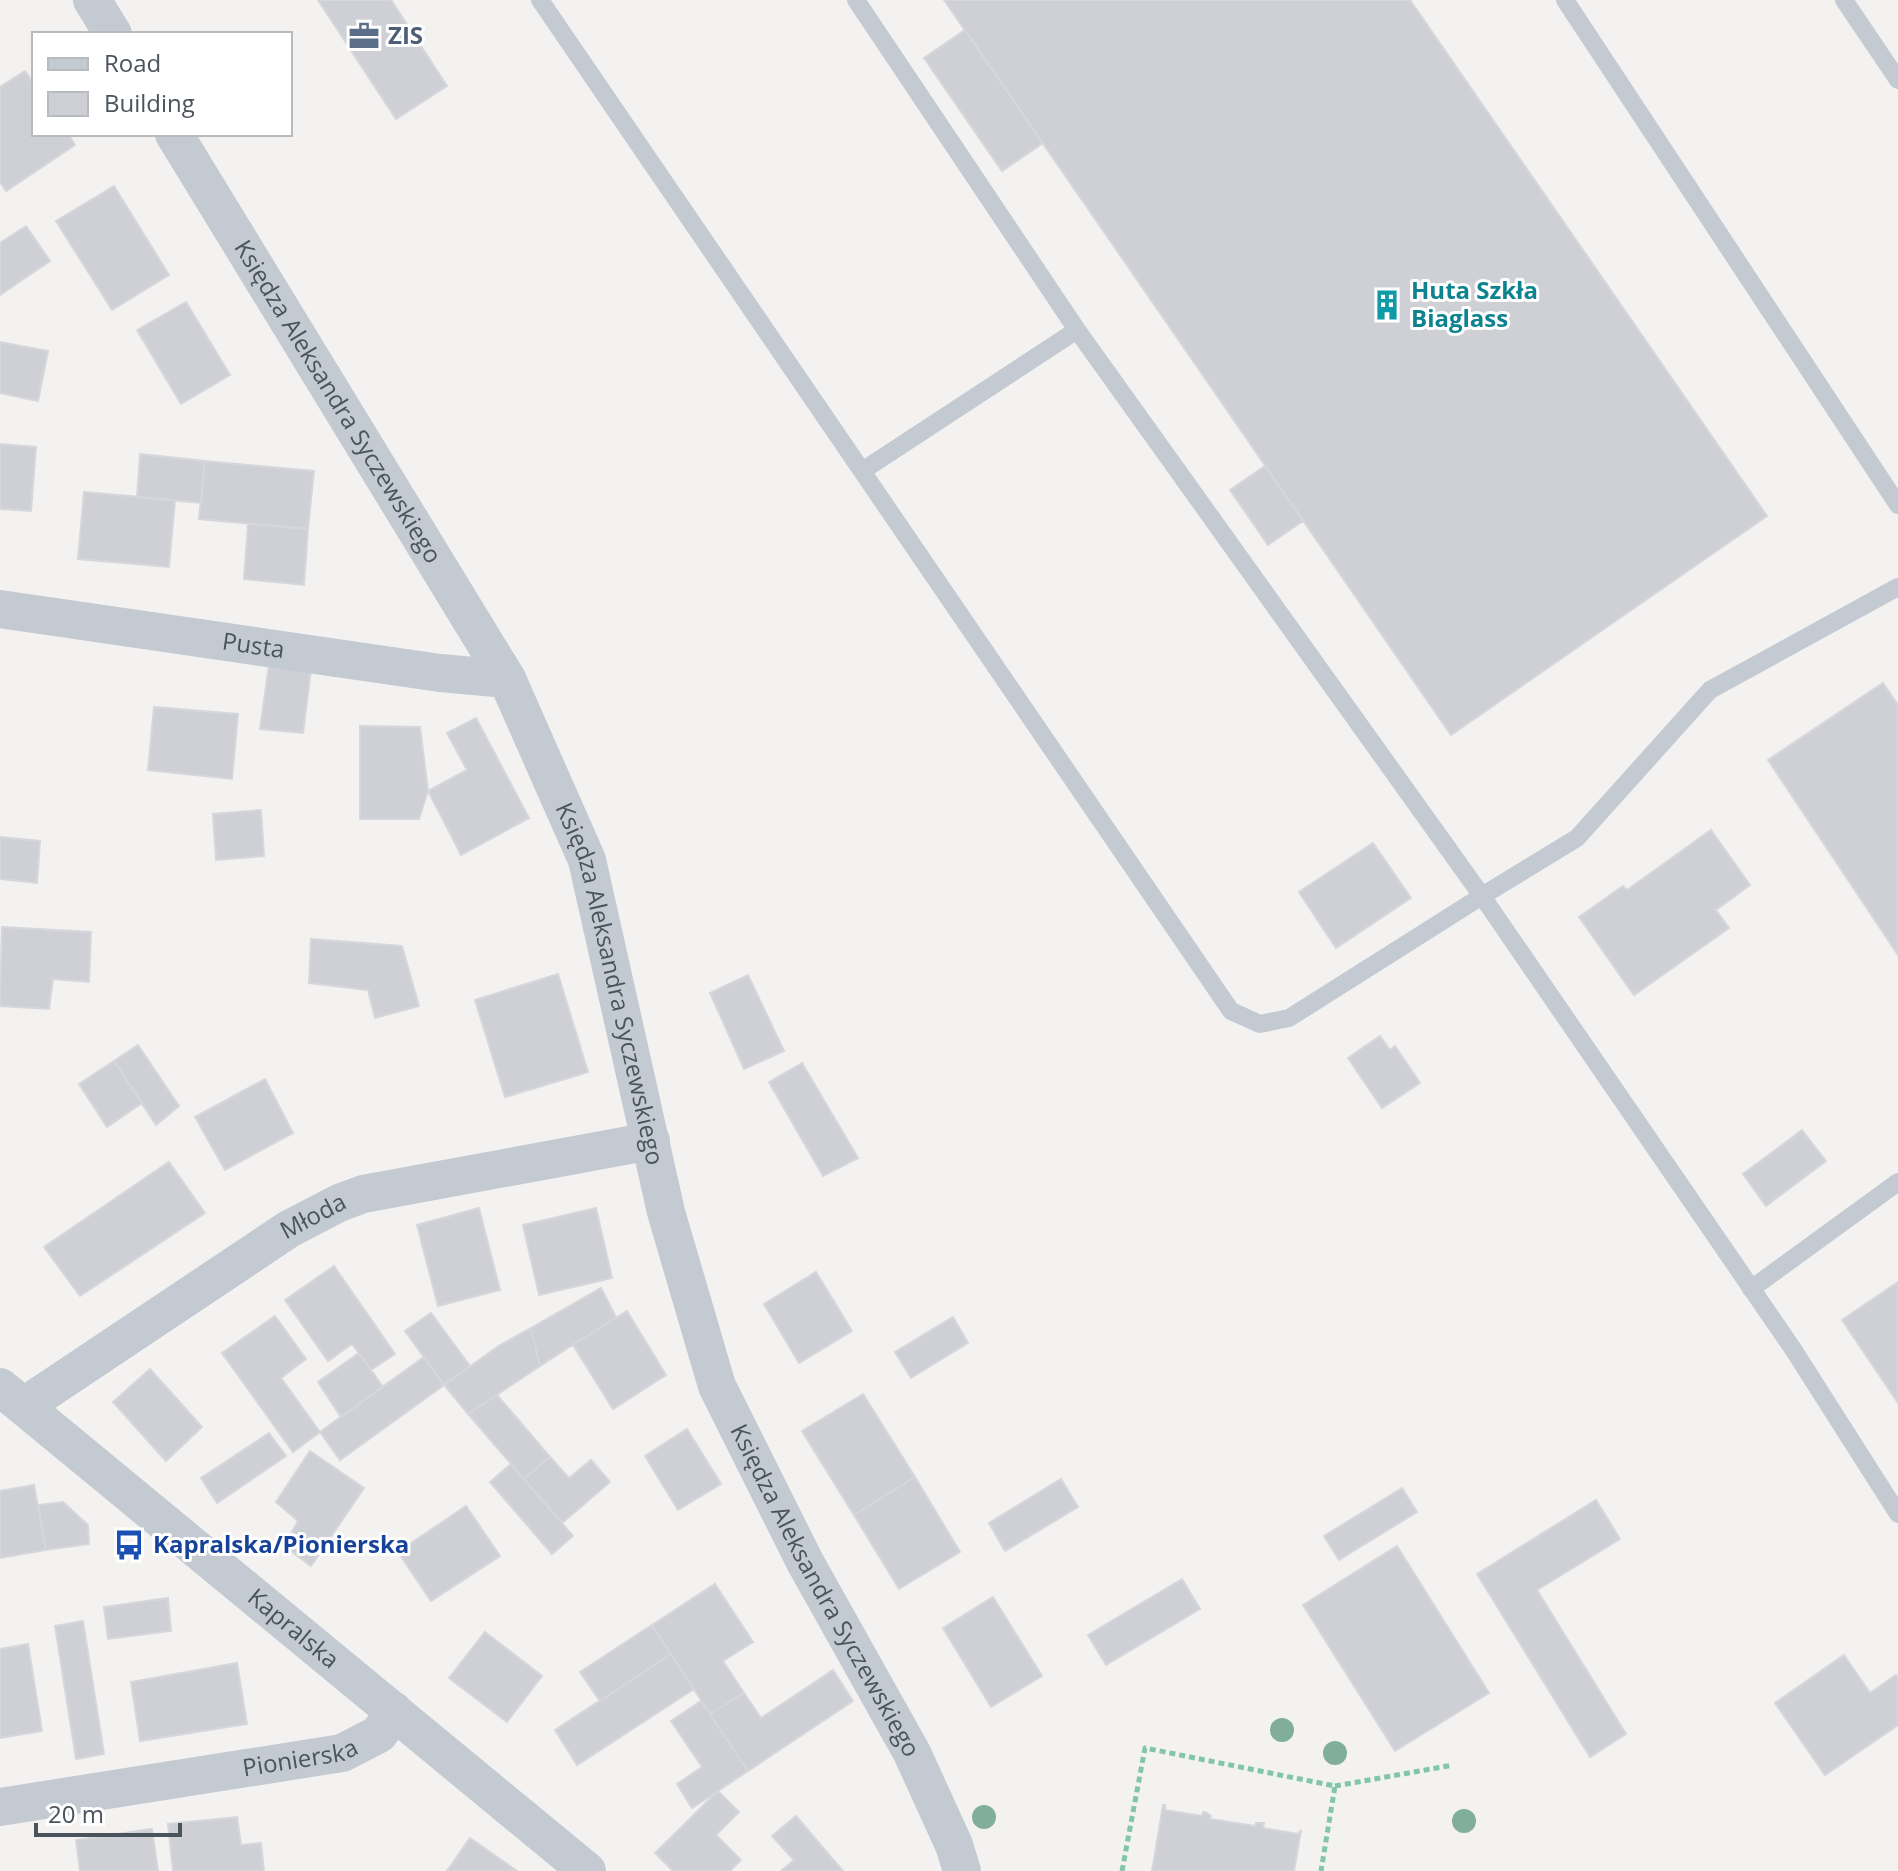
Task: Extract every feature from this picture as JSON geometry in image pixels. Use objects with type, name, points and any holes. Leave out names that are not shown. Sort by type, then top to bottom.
[{"type":"street","points":[[92,0],[112,32]]},
{"type":"street","name":"Księdza Aleksandra Syczewskiego","points":[[175,136],[507,679],[587,860],[666,1212],[717,1386],[805,1562],[912,1753],[954,1845],[962,1871]]},
{"type":"street","name":"Pusta","points":[[0,609],[440,673],[507,679]]},
{"type":"street","name":"Młoda","points":[[12,1397],[289,1229],[339,1203],[363,1194],[651,1141]]},
{"type":"street","name":"Kapralska","points":[[12,1397],[587,1871]]},
{"type":"street","name":"Pionierska","points":[[0,1807],[342,1753],[379,1734],[394,1711]]},
{"type":"lane","points":[[540,0],[1231,1011],[1260,1024],[1289,1018],[1577,838],[1710,690],[1898,587]]},
{"type":"lane","points":[[856,0],[1077,330],[1482,896],[1793,1349],[1898,1514]]},
{"type":"lane","points":[[1565,0],[1898,505]]},
{"type":"lane","points":[[1844,0],[1898,80]]},
{"type":"lane","points":[[862,471],[1077,330]]},
{"type":"lane","points":[[1751,1289],[1898,1182]]},
{"type":"path","points":[[1122,1871],[1145,1748],[1335,1786],[1453,1765]]},
{"type":"path","points":[[1321,1871],[1335,1786]]},
{"type":"building","points":[[318,0],[391,0],[447,86],[396,119]]},
{"type":"building","name":"Huta Szkła Biaglass","points":[[944,0],[1410,0],[1767,516],[1451,735]]},
{"type":"building","points":[[965,30],[1043,143],[1002,171],[924,58]]},
{"type":"building","points":[[25,71],[32,81],[32,136],[69,136],[75,145],[6,191],[0,182],[0,87]]},
{"type":"building","points":[[114,186],[169,275],[112,310],[56,221]]},
{"type":"building","points":[[26,226],[50,261],[0,295],[0,243]]},
{"type":"building","points":[[186,302],[230,375],[181,404],[137,330]]},
{"type":"building","points":[[0,342],[48,351],[38,401],[0,393]]},
{"type":"building","points":[[0,444],[36,447],[31,511],[0,509]]},
{"type":"building","points":[[140,454],[205,461],[201,503],[137,497]]},
{"type":"building","points":[[205,461],[314,471],[308,529],[199,519]]},
{"type":"building","points":[[1265,466],[1303,521],[1268,545],[1230,490]]},
{"type":"building","points":[[84,492],[175,500],[169,567],[78,559]]},
{"type":"building","points":[[248,524],[308,529],[304,585],[244,579]]},
{"type":"building","points":[[269,665],[311,670],[303,733],[260,729]]},
{"type":"building","points":[[1883,683],[1898,705],[1898,955],[1768,760]]},
{"type":"building","points":[[154,707],[238,714],[232,779],[148,770]]},
{"type":"building","points":[[476,718],[529,818],[461,855],[428,791],[467,770],[447,733]]},
{"type":"building","points":[[360,726],[420,727],[428,791],[419,819],[360,819]]},
{"type":"building","points":[[261,810],[264,856],[216,860],[213,814]]},
{"type":"building","points":[[1711,830],[1750,885],[1716,910],[1729,928],[1634,995],[1579,917],[1623,886],[1627,890]]},
{"type":"building","points":[[0,837],[40,841],[37,883],[0,879]]},
{"type":"building","points":[[1373,843],[1411,898],[1336,948],[1299,892]]},
{"type":"building","points":[[2,927],[91,932],[89,982],[53,979],[49,1009],[0,1006]]},
{"type":"building","points":[[311,939],[402,946],[419,1006],[375,1018],[368,990],[309,983]]},
{"type":"building","points":[[558,974],[588,1072],[505,1097],[475,1000]]},
{"type":"building","points":[[748,975],[784,1051],[744,1069],[710,993]]},
{"type":"building","points":[[1380,1036],[1390,1050],[1395,1046],[1420,1083],[1382,1108],[1348,1058]]},
{"type":"building","points":[[138,1045],[179,1106],[156,1125],[114,1061]]},
{"type":"building","points":[[114,1061],[142,1103],[107,1127],[79,1084]]},
{"type":"building","points":[[802,1063],[858,1158],[823,1176],[769,1082]]},
{"type":"building","points":[[265,1079],[293,1133],[225,1170],[195,1117]]},
{"type":"building","points":[[1802,1130],[1826,1161],[1766,1206],[1743,1174]]},
{"type":"building","points":[[169,1162],[205,1213],[80,1296],[44,1247]]},
{"type":"building","points":[[479,1208],[500,1290],[438,1306],[417,1225]]},
{"type":"building","points":[[596,1208],[612,1278],[539,1295],[523,1225]]},
{"type":"building","points":[[334,1266],[395,1354],[371,1370],[352,1344],[328,1361],[285,1300]]},
{"type":"building","points":[[816,1272],[852,1331],[799,1363],[764,1304]]},
{"type":"building","points":[[1898,1282],[1898,1403],[1842,1320]]},
{"type":"building","points":[[601,1288],[616,1317],[540,1366],[531,1328]]},
{"type":"building","points":[[627,1311],[666,1375],[613,1409],[573,1345]]},
{"type":"building","points":[[431,1313],[470,1366],[444,1385],[405,1331]]},
{"type":"building","points":[[275,1316],[306,1359],[281,1378],[320,1432],[293,1452],[222,1353]]},
{"type":"building","points":[[953,1317],[968,1343],[911,1378],[895,1352]]},
{"type":"building","points":[[531,1328],[540,1366],[468,1414],[444,1385],[500,1345]]},
{"type":"building","points":[[359,1353],[383,1387],[341,1417],[318,1382]]},
{"type":"building","points":[[424,1357],[444,1385],[340,1460],[320,1432]]},
{"type":"building","points":[[150,1369],[202,1427],[166,1461],[113,1402]]},
{"type":"building","points":[[863,1394],[915,1477],[854,1515],[802,1431]]},
{"type":"building","points":[[497,1395],[550,1457],[524,1479],[468,1414]]},
{"type":"building","points":[[687,1429],[721,1484],[678,1510],[645,1456]]},
{"type":"building","points":[[269,1433],[286,1456],[217,1503],[201,1478]]},
{"type":"building","points":[[310,1451],[364,1488],[311,1566],[284,1546],[298,1521],[276,1502]]},
{"type":"building","points":[[550,1457],[569,1478],[591,1460],[610,1482],[562,1523],[524,1479]]},
{"type":"building","points":[[511,1464],[573,1536],[552,1554],[490,1482]]},
{"type":"building","points":[[915,1477],[960,1552],[899,1589],[854,1515]]},
{"type":"building","points":[[1061,1479],[1078,1507],[1005,1551],[989,1523]]},
{"type":"building","points":[[34,1485],[46,1550],[0,1558],[0,1491]]},
{"type":"building","points":[[1402,1488],[1417,1512],[1339,1560],[1324,1536]]},
{"type":"building","points":[[1596,1500],[1620,1539],[1537,1590],[1626,1734],[1590,1757],[1477,1574]]},
{"type":"building","points":[[63,1502],[88,1525],[89,1544],[46,1550],[38,1505]]},
{"type":"building","points":[[466,1506],[500,1556],[431,1601],[398,1552]]},
{"type":"building","points":[[1397,1546],[1489,1693],[1395,1751],[1303,1605]]},
{"type":"building","points":[[1182,1579],[1200,1609],[1106,1665],[1088,1635]]},
{"type":"building","points":[[715,1584],[753,1642],[723,1661],[744,1693],[710,1714],[652,1625]]},
{"type":"building","points":[[993,1597],[1042,1676],[991,1707],[943,1628]]},
{"type":"building","points":[[168,1598],[171,1631],[108,1639],[104,1607]]},
{"type":"building","points":[[83,1621],[104,1754],[76,1759],[55,1626]]},
{"type":"building","points":[[652,1625],[671,1654],[600,1701],[580,1672]]},
{"type":"building","points":[[485,1632],[542,1676],[507,1722],[449,1678]]},
{"type":"building","points":[[28,1644],[42,1731],[0,1738],[0,1649]]},
{"type":"building","points":[[671,1654],[694,1689],[577,1765],[555,1730]]},
{"type":"building","points":[[1844,1655],[1870,1693],[1896,1675],[1898,1725],[1825,1775],[1775,1703]]},
{"type":"building","points":[[237,1663],[247,1724],[140,1741],[131,1682]]},
{"type":"building","points":[[833,1670],[853,1701],[748,1771],[710,1714],[744,1693],[761,1718]]},
{"type":"building","points":[[701,1701],[748,1771],[692,1808],[677,1784],[702,1767],[671,1721]]},
{"type":"building","points":[[718,1791],[739,1812],[716,1835],[741,1860],[730,1871],[673,1871],[655,1853]]},
{"type":"building","points":[[1163,1805],[1165,1810],[1202,1816],[1203,1812],[1207,1813],[1210,1819],[1255,1826],[1256,1823],[1264,1823],[1263,1828],[1298,1834],[1301,1830],[1294,1871],[1152,1871]]},
{"type":"building","points":[[796,1816],[843,1871],[781,1871],[794,1860],[772,1836]]},
{"type":"building","points":[[237,1817],[241,1845],[261,1843],[264,1871],[173,1871],[168,1824]]},
{"type":"building","points":[[152,1829],[158,1871],[80,1871],[76,1840]]},
{"type":"building","points":[[470,1838],[517,1871],[447,1871]]},
{"type":"place","name":"ZIS","points":[[364,36]]},
{"type":"place","name":"Huta Szkła Biaglass","points":[[1387,305]]},
{"type":"place","name":"Kapralska/Pionierska","points":[[129,1545]]}]
